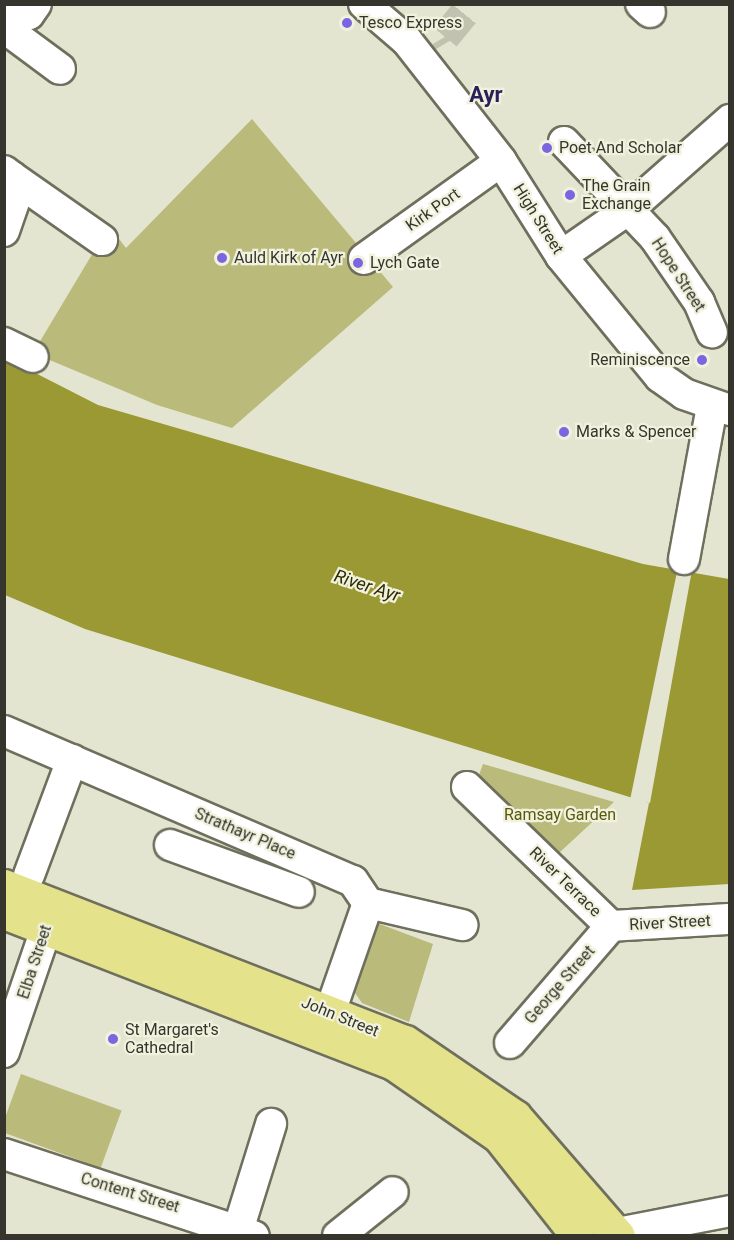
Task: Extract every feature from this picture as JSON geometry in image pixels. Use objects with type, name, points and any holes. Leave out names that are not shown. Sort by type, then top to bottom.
[{"type":"main road","name":"John Street","points":[[17,880],[50,917],[395,1064],[499,1136],[579,1236]]},
{"type":"main road","name":"John Street","points":[[4,912],[50,917],[330,1012],[405,1042],[515,1117],[618,1234]]},
{"type":"street","name":"High Street","points":[[364,4],[407,41],[501,162],[561,256],[660,377],[721,409]]},
{"type":"street","points":[[13,18],[60,69]]},
{"type":"street","points":[[561,256],[629,209],[729,120]]},
{"type":"street","name":"Hope Street","points":[[564,142],[629,209],[699,302],[712,333]]},
{"type":"street","name":"Kirk Port","points":[[364,259],[501,162]]},
{"type":"street","points":[[4,231],[16,196],[8,174]]},
{"type":"street","points":[[8,174],[102,240]]},
{"type":"street","points":[[4,343],[33,357]]},
{"type":"street","points":[[684,559],[721,409]]},
{"type":"street","name":"Strathayr Place","points":[[4,731],[353,881],[368,903]]},
{"type":"street","points":[[17,880],[72,760]]},
{"type":"street","name":"River Terrace","points":[[467,787],[611,926]]},
{"type":"street","points":[[247,873],[260,841]]},
{"type":"street","points":[[170,845],[299,892]]},
{"type":"street","points":[[330,1012],[368,903],[462,926]]},
{"type":"street","name":"Elba Street","points":[[6,1046],[50,917]]},
{"type":"street","name":"River Street","points":[[611,926],[729,919]]},
{"type":"street","name":"George Street","points":[[510,1043],[611,926]]},
{"type":"street","points":[[247,1231],[271,1124]]},
{"type":"street","name":"Content Street","points":[[4,1154],[247,1231]]},
{"type":"street","points":[[338,1236],[393,1192]]},
{"type":"street","points":[[618,1234],[729,1211]]},
{"type":"green space","points":[[252,119],[393,287],[232,428],[157,405],[33,353],[109,226],[126,248]]},
{"type":"green space","name":"Ramsay Garden","points":[[483,764],[614,802],[559,853],[479,775]]},
{"type":"green space","points":[[377,923],[433,944],[409,1022],[362,1003],[355,993]]},
{"type":"green space","points":[[21,1074],[122,1111],[101,1168],[4,1133],[4,1121]]},
{"type":"water","name":"River Ayr","points":[[4,357],[98,405],[643,564],[729,579],[729,884],[632,890],[649,803],[85,629],[5,595]]},
{"type":"pier","points":[[678,567],[692,570],[650,803],[630,800]]},
{"type":"tunnel","points":[[448,42],[445,37],[472,4]]},
{"type":"place","name":"Tesco Express","points":[[347,23]]},
{"type":"place","name":"Poet And Scholar","points":[[547,148]]},
{"type":"place","name":"The Grain Exchange","points":[[570,195]]},
{"type":"place","name":"Auld Kirk of Ayr","points":[[222,258]]},
{"type":"place","name":"Lych Gate","points":[[358,263]]},
{"type":"place","name":"Reminiscence","points":[[702,360]]},
{"type":"place","name":"Marks & Spencer","points":[[564,432]]},
{"type":"place","name":"St Margaret's Cathedral","points":[[113,1039]]},
{"type":"district","name":"Ayr","points":[[486,95]]}]
